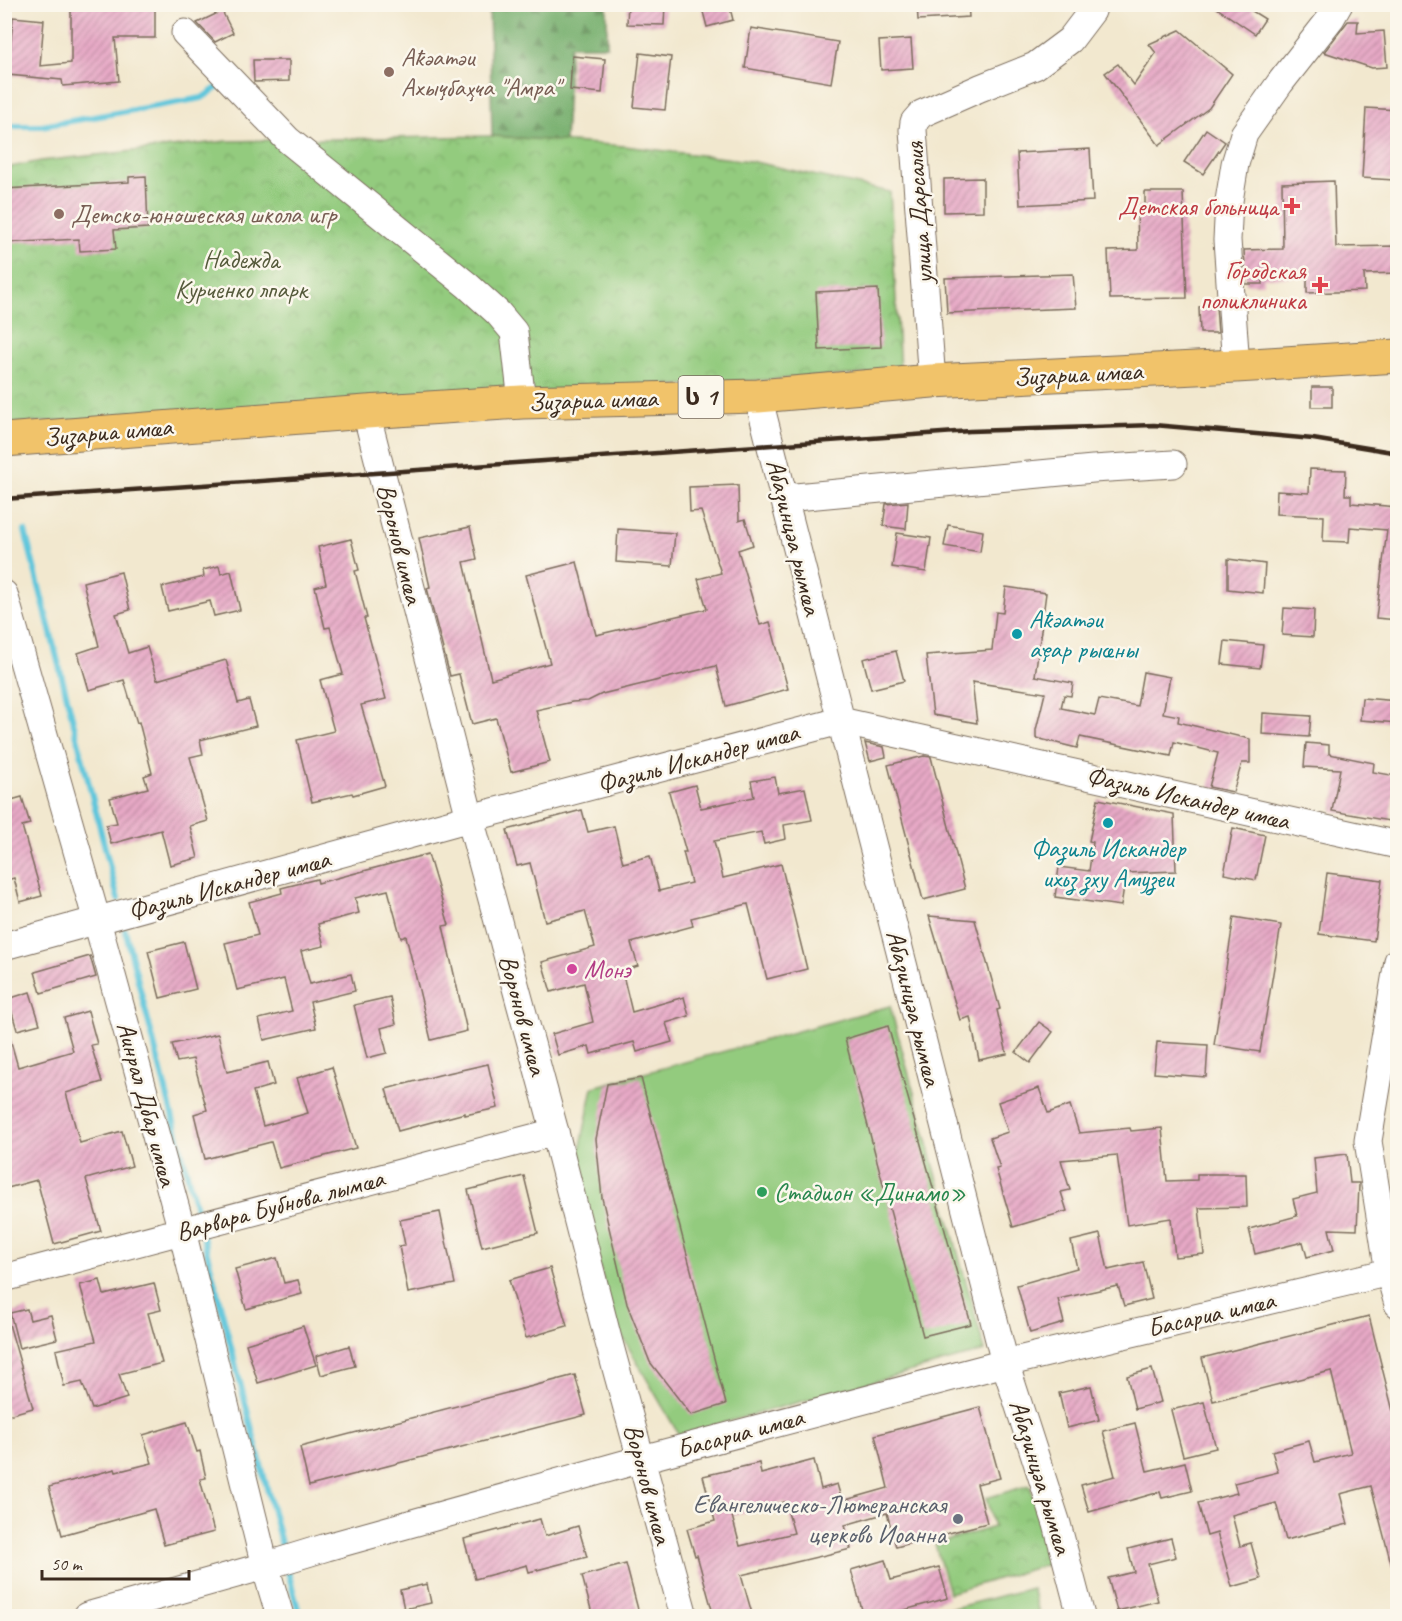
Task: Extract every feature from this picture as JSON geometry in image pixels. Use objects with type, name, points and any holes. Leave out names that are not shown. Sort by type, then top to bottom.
[{"type":"highway","name":"Ӡиӡариа имҩа","points":[[4,440],[366,411],[522,402],[758,396],[932,381],[1398,356]]},
{"type":"street","name":"улица Дарсалия","points":[[932,381],[914,122],[921,114],[1035,66],[1070,40],[1092,11],[1094,4]]},
{"type":"street","points":[[1236,366],[1227,240],[1229,201],[1235,164],[1244,134],[1331,18],[1338,4]]},
{"type":"street","points":[[185,33],[288,140],[467,285],[498,313],[514,332],[522,402]]},
{"type":"street","name":"Абазинцәа рымҩа","points":[[758,396],[1005,1363],[1057,1524],[1081,1617]]},
{"type":"street","name":"Воронов имҩа","points":[[366,411],[470,818],[684,1617]]},
{"type":"street","points":[[785,498],[1093,468],[1173,464]]},
{"type":"street","name":"Аинрал Дбар имҩа","points":[[4,594],[182,1231],[265,1566],[280,1617]]},
{"type":"street","name":"Фазиль Искандер имҩа","points":[[4,946],[470,818],[840,721],[1398,845]]},
{"type":"street","points":[[1398,962],[1368,1142],[1398,1304]]},
{"type":"street","name":"Варвара Бубнова лымҩа","points":[[4,1278],[555,1132]]},
{"type":"street","name":"Басариа имҩа","points":[[87,1617],[642,1459],[1005,1363],[1393,1271]]},
{"type":"green space","points":[[489,5],[607,5],[607,46],[570,46],[565,142],[492,136]]},
{"type":"green space","name":"Надежда Курченко лпарк","points":[[492,136],[624,146],[750,161],[890,192],[900,372],[5,424],[5,168],[41,161],[227,141]]},
{"type":"green space","name":"Cтадион «Динамо»","points":[[890,1006],[985,1351],[679,1435],[615,1324],[588,1224],[578,1160],[593,1087]]},
{"type":"green space","points":[[1030,1485],[1052,1563],[949,1593],[935,1544],[994,1527],[986,1498]]},
{"type":"green space","points":[[1032,1588],[1040,1616],[922,1616]]},
{"type":"building","points":[[71,4],[155,4],[155,38],[115,38],[119,81],[63,86],[62,80],[8,75],[13,17],[44,20],[40,66],[71,63]]},
{"type":"building","points":[[628,4],[665,4],[664,25],[627,24]]},
{"type":"building","points":[[729,4],[733,20],[707,27],[702,8]]},
{"type":"building","points":[[917,4],[968,4],[969,17],[918,20]]},
{"type":"building","points":[[1211,4],[1256,4],[1252,11],[1265,19],[1255,34]]},
{"type":"building","points":[[222,11],[233,33],[215,42],[197,23]]},
{"type":"building","points":[[1348,21],[1358,21],[1357,33],[1384,31],[1387,67],[1372,68],[1324,52]]},
{"type":"building","points":[[751,28],[838,42],[831,83],[745,68]]},
{"type":"building","points":[[1180,30],[1232,74],[1209,108],[1159,145],[1105,73],[1118,64],[1134,85],[1156,53],[1149,44]]},
{"type":"building","points":[[911,39],[913,68],[881,70],[879,41]]},
{"type":"building","points":[[640,53],[671,57],[665,110],[634,107]]},
{"type":"building","points":[[572,56],[605,59],[602,93],[570,90]]},
{"type":"building","points":[[253,60],[289,60],[289,81],[254,82]]},
{"type":"building","points":[[1366,108],[1398,110],[1394,180],[1362,178]]},
{"type":"building","points":[[1206,129],[1225,142],[1203,174],[1184,162]]},
{"type":"building","points":[[1090,149],[1093,201],[1020,205],[1017,153]]},
{"type":"building","name":"Детско-юношеская школа игр","points":[[146,176],[148,228],[114,230],[116,249],[80,251],[79,239],[4,243],[4,189],[129,182],[129,177]]},
{"type":"building","points":[[983,178],[983,211],[944,212],[944,179]]},
{"type":"building","points":[[1334,181],[1336,247],[1398,246],[1398,273],[1364,274],[1365,291],[1307,293],[1307,277],[1263,278],[1263,284],[1246,284],[1244,250],[1283,249],[1282,183]]},
{"type":"building","points":[[1145,192],[1183,192],[1187,298],[1110,299],[1108,251],[1138,250],[1137,207],[1145,206]]},
{"type":"building","points":[[1073,274],[1076,308],[947,313],[945,278]]},
{"type":"building","points":[[878,289],[881,347],[819,350],[816,292]]},
{"type":"building","points":[[1216,306],[1218,333],[1200,333],[1199,307]]},
{"type":"building","points":[[1312,387],[1332,387],[1332,407],[1312,407]]},
{"type":"building","points":[[1310,469],[1346,470],[1345,495],[1351,495],[1351,503],[1398,507],[1398,620],[1376,618],[1387,530],[1350,527],[1349,542],[1323,541],[1324,516],[1276,514],[1277,491],[1309,493]]},
{"type":"building","points":[[738,485],[739,521],[745,519],[753,545],[738,550],[760,625],[770,622],[788,689],[726,706],[716,666],[602,694],[588,701],[536,710],[550,762],[511,772],[496,718],[472,724],[459,674],[450,676],[427,588],[430,587],[419,538],[470,527],[477,559],[464,562],[491,679],[550,663],[526,575],[577,562],[596,635],[707,609],[698,579],[721,573],[701,511],[690,512],[689,487]]},
{"type":"building","points":[[908,502],[906,529],[883,526],[886,504]]},
{"type":"building","points":[[948,525],[983,531],[980,552],[944,546]]},
{"type":"building","points":[[618,529],[675,533],[672,566],[616,562]]},
{"type":"building","points":[[897,533],[931,538],[926,572],[892,567]]},
{"type":"building","points":[[351,539],[359,570],[355,571],[367,618],[364,618],[386,699],[361,705],[385,786],[353,795],[352,793],[312,802],[297,740],[334,731],[320,680],[343,674],[330,627],[325,628],[315,587],[326,584],[318,547]]},
{"type":"building","points":[[1228,559],[1265,564],[1263,593],[1228,589]]},
{"type":"building","points":[[219,566],[221,574],[231,571],[240,610],[214,616],[210,601],[168,611],[162,587],[204,577],[203,570]]},
{"type":"building","points":[[121,572],[130,610],[116,614],[128,653],[147,647],[157,680],[226,660],[238,703],[249,700],[256,726],[200,740],[203,754],[190,757],[208,821],[190,826],[198,858],[170,865],[161,830],[111,844],[106,825],[117,823],[110,798],[148,788],[144,776],[152,773],[139,722],[137,723],[124,680],[89,690],[78,653],[99,646],[83,582]]},
{"type":"building","points":[[1006,587],[1046,593],[1035,676],[1073,683],[1071,696],[1064,695],[1061,708],[1095,715],[1099,699],[1137,706],[1143,672],[1170,677],[1163,713],[1179,716],[1178,722],[1250,739],[1250,763],[1242,763],[1233,792],[1209,787],[1218,753],[1174,742],[1171,756],[1080,737],[1077,748],[1036,738],[1045,693],[972,682],[977,723],[933,715],[926,655],[992,650],[996,612],[1003,613]]},
{"type":"building","points":[[1284,608],[1314,610],[1313,637],[1282,635]]},
{"type":"building","points":[[1225,641],[1263,645],[1260,668],[1222,664]]},
{"type":"building","points":[[896,651],[904,681],[871,689],[863,659]]},
{"type":"building","points":[[1362,698],[1398,701],[1398,723],[1360,720]]},
{"type":"building","points":[[1263,713],[1311,716],[1309,737],[1262,734]]},
{"type":"building","points":[[865,743],[884,747],[886,757],[870,761]]},
{"type":"building","points":[[1306,743],[1329,745],[1329,754],[1374,763],[1373,772],[1397,776],[1389,821],[1332,811],[1340,769],[1304,767]]},
{"type":"building","points":[[924,756],[931,757],[965,889],[923,900],[888,765]]},
{"type":"building","points":[[775,777],[778,793],[805,788],[812,820],[784,825],[786,839],[764,844],[761,832],[714,841],[723,878],[781,864],[807,969],[767,979],[748,904],[691,918],[693,926],[631,943],[638,966],[622,971],[632,1012],[684,997],[689,1016],[666,1023],[672,1042],[637,1052],[634,1042],[591,1054],[589,1046],[558,1055],[552,1034],[593,1022],[584,983],[551,992],[542,962],[595,947],[585,911],[545,921],[530,863],[517,866],[507,830],[582,810],[588,832],[614,826],[623,863],[650,856],[659,891],[691,883],[683,852],[686,852],[669,792],[695,785],[701,808],[754,797],[751,781]]},
{"type":"building","points":[[22,797],[30,824],[22,826],[42,896],[20,902],[14,878],[4,881],[4,802]]},
{"type":"building","points":[[1098,799],[1174,814],[1176,871],[1126,873],[1121,906],[1055,897],[1059,867],[1089,871],[1093,842],[1089,841]]},
{"type":"building","points":[[1233,828],[1265,835],[1256,880],[1224,874]]},
{"type":"building","points":[[428,854],[449,925],[443,926],[467,1031],[431,1040],[406,936],[401,938],[388,890],[355,898],[359,913],[318,924],[324,946],[301,951],[310,984],[351,974],[355,991],[310,1002],[316,1028],[264,1040],[259,1019],[292,1011],[284,979],[237,990],[225,943],[258,935],[249,902],[282,893],[281,888],[317,879],[318,883]]},
{"type":"building","points":[[1327,873],[1382,880],[1374,941],[1319,934]]},
{"type":"building","points":[[929,916],[975,920],[1000,1009],[997,1010],[1007,1054],[979,1060],[970,1017],[960,1020]]},
{"type":"building","points":[[1234,917],[1281,925],[1260,1052],[1214,1045]]},
{"type":"building","points":[[184,942],[196,989],[160,998],[148,951]]},
{"type":"building","points":[[90,956],[96,977],[41,993],[35,972]]},
{"type":"building","points":[[30,992],[40,1024],[17,1030],[8,999]]},
{"type":"building","points":[[390,997],[396,1024],[381,1028],[387,1053],[367,1058],[354,1005]]},
{"type":"building","points":[[88,1011],[97,1044],[91,1045],[102,1082],[66,1093],[80,1143],[122,1131],[132,1166],[86,1179],[101,1231],[54,1244],[37,1180],[4,1189],[4,1035],[9,1035],[18,1067],[73,1051],[64,1018]]},
{"type":"building","points":[[1039,1022],[1053,1032],[1030,1063],[1016,1052]]},
{"type":"building","points":[[888,1026],[971,1324],[923,1336],[845,1039]]},
{"type":"building","points":[[218,1034],[227,1072],[268,1062],[274,1085],[253,1091],[263,1126],[308,1113],[297,1078],[332,1067],[356,1148],[279,1168],[271,1142],[205,1159],[194,1114],[207,1110],[193,1059],[177,1062],[172,1044]]},
{"type":"building","points":[[1157,1042],[1208,1045],[1206,1077],[1154,1073]]},
{"type":"building","points":[[488,1064],[498,1108],[465,1115],[465,1113],[398,1131],[386,1089]]},
{"type":"building","points":[[641,1078],[726,1404],[691,1415],[650,1362],[627,1304],[602,1198],[596,1139],[607,1084]]},
{"type":"building","points":[[1039,1088],[1048,1113],[1070,1105],[1079,1133],[1130,1128],[1131,1131],[1162,1128],[1167,1181],[1197,1180],[1197,1174],[1246,1174],[1247,1207],[1199,1208],[1204,1254],[1175,1257],[1171,1218],[1127,1225],[1117,1155],[1061,1160],[1070,1190],[1061,1192],[1067,1211],[1013,1227],[996,1169],[1000,1168],[990,1138],[1008,1132],[998,1102]]},
{"type":"building","points":[[1347,1154],[1350,1183],[1359,1183],[1357,1230],[1329,1229],[1334,1250],[1307,1257],[1303,1242],[1255,1254],[1249,1229],[1297,1216],[1293,1199],[1317,1193],[1314,1158]]},
{"type":"building","points":[[524,1176],[538,1233],[482,1247],[468,1190]]},
{"type":"building","points":[[440,1212],[455,1284],[408,1293],[399,1246],[405,1245],[400,1220]]},
{"type":"building","points":[[1100,1234],[1108,1270],[1143,1262],[1152,1299],[1124,1306],[1118,1286],[1058,1299],[1064,1323],[1030,1333],[1017,1285],[1077,1268],[1071,1241]]},
{"type":"building","points":[[277,1258],[284,1283],[298,1280],[302,1294],[246,1309],[235,1269]]},
{"type":"building","points":[[550,1268],[567,1326],[526,1338],[509,1280]]},
{"type":"building","points":[[100,1280],[104,1295],[154,1283],[161,1310],[148,1313],[162,1363],[119,1374],[127,1398],[92,1409],[82,1382],[64,1386],[56,1350],[96,1341],[80,1285]]},
{"type":"building","points":[[27,1309],[30,1320],[51,1315],[57,1339],[19,1348],[10,1313]]},
{"type":"building","points":[[1369,1316],[1398,1431],[1398,1566],[1392,1567],[1371,1486],[1340,1494],[1348,1524],[1286,1540],[1276,1503],[1232,1515],[1240,1546],[1251,1543],[1261,1579],[1232,1587],[1217,1533],[1207,1536],[1198,1503],[1237,1493],[1234,1483],[1278,1472],[1272,1451],[1309,1441],[1315,1462],[1351,1453],[1331,1371],[1213,1401],[1202,1358]]},
{"type":"building","points":[[9,1324],[33,1408],[8,1415],[4,1402],[4,1325]]},
{"type":"building","points":[[303,1326],[316,1365],[258,1383],[246,1344]]},
{"type":"building","points":[[349,1346],[355,1366],[321,1375],[316,1356]]},
{"type":"building","points":[[1152,1369],[1161,1402],[1135,1409],[1127,1376]]},
{"type":"building","points":[[575,1375],[586,1415],[309,1486],[300,1447]]},
{"type":"building","points":[[1091,1386],[1099,1420],[1067,1428],[1059,1393]]},
{"type":"building","points":[[1204,1402],[1216,1448],[1183,1456],[1171,1410]]},
{"type":"building","points":[[980,1407],[1000,1478],[977,1484],[987,1523],[896,1547],[887,1513],[845,1525],[851,1549],[741,1575],[753,1617],[714,1617],[697,1555],[695,1556],[687,1529],[715,1521],[703,1476],[759,1463],[761,1474],[814,1460],[821,1489],[837,1484],[842,1501],[888,1488],[875,1435]],"holes":[[[785,1502],[794,1533],[740,1546],[732,1516]]]},
{"type":"building","points":[[187,1422],[197,1452],[200,1451],[206,1478],[200,1479],[214,1532],[164,1545],[154,1509],[62,1535],[49,1487],[115,1469],[116,1472],[152,1463],[143,1435]]},
{"type":"building","points":[[1135,1423],[1147,1471],[1185,1462],[1192,1491],[1162,1498],[1160,1492],[1089,1512],[1081,1485],[1115,1476],[1103,1431]]},
{"type":"building","points":[[540,1519],[545,1536],[578,1526],[587,1557],[529,1572],[527,1565],[475,1579],[464,1539]]},
{"type":"building","points":[[1171,1538],[1176,1557],[1148,1564],[1158,1601],[1117,1611],[1108,1578],[1134,1572],[1128,1549]]},
{"type":"building","points":[[885,1560],[891,1580],[939,1567],[948,1598],[879,1617],[864,1617],[851,1570]]},
{"type":"building","points":[[626,1564],[640,1617],[593,1617],[582,1576]]},
{"type":"building","points":[[427,1584],[431,1603],[404,1609],[400,1590]]},
{"type":"waterway","points":[[4,126],[42,126],[202,98],[224,83]]},
{"type":"waterway","points":[[25,531],[118,899]]},
{"type":"waterway","points":[[125,930],[199,1220]]},
{"type":"waterway","points":[[202,1233],[284,1555]]},
{"type":"waterway","points":[[287,1568],[300,1616]]},
{"type":"railway","points":[[4,499],[970,431],[1154,425],[1313,439],[1398,453]]},
{"type":"place","name":"Аҟәатәи Ахыҷбаҳча \"Амра\"","points":[[389,72]]},
{"type":"place","name":"Детская больница","points":[[1292,206]]},
{"type":"place","name":"Детско-юношеская школа игр","points":[[59,214]]},
{"type":"place","name":"Городская поликлиника","points":[[1320,285]]},
{"type":"place","name":"Аҟәатәи аҿар рыҩны","points":[[1017,634]]},
{"type":"place","name":"Фазиль Искандер ихьӡ зху Амузеи","points":[[1108,823]]},
{"type":"place","name":"Монэ","points":[[572,969]]},
{"type":"place","name":"Cтадион «Динамо»","points":[[762,1192]]},
{"type":"place","name":"Евангелическо-Лютеранская церковь Иоанна","points":[[958,1519]]}]
